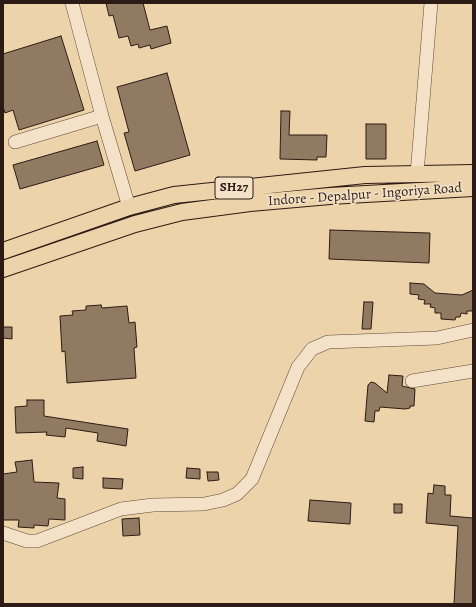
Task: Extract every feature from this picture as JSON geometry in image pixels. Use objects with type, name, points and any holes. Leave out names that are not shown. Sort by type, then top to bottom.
[{"type":"main road","name":"Indore - Depalpur - Ingoriya Road","points":[[3,251],[129,206],[174,195],[365,175],[473,172]]},
{"type":"main road","name":"Indore - Depalpur - Ingoriya Road","points":[[3,269],[135,224],[182,212],[250,203],[330,196],[473,188]]},
{"type":"street","points":[[72,3],[102,116],[129,206]]},
{"type":"street","points":[[417,174],[431,3]]},
{"type":"street","points":[[15,142],[102,116]]},
{"type":"street","points":[[3,533],[21,540],[37,541],[120,509],[153,505],[204,504],[223,500],[236,494],[252,479],[298,367],[312,349],[333,341],[437,338],[473,330]]},
{"type":"street","points":[[412,381],[473,371]]},
{"type":"building","points":[[106,3],[143,3],[150,30],[167,26],[171,43],[151,49],[150,45],[139,48],[138,44],[131,46],[128,36],[119,38],[113,15],[109,16]]},
{"type":"building","points":[[61,36],[84,110],[19,130],[13,110],[5,113],[3,107],[3,54]]},
{"type":"building","points":[[167,73],[190,155],[135,171],[124,133],[129,132],[117,87]]},
{"type":"building","points":[[281,111],[290,111],[289,135],[327,135],[326,157],[317,157],[317,160],[280,159]]},
{"type":"building","points":[[366,124],[386,124],[386,159],[366,159]]},
{"type":"building","points":[[97,141],[104,165],[20,189],[13,165]]},
{"type":"building","points":[[330,230],[430,233],[429,263],[329,259]]},
{"type":"building","points":[[410,283],[424,284],[435,293],[462,295],[473,290],[473,311],[467,311],[467,314],[461,313],[460,317],[456,317],[455,320],[441,319],[441,313],[435,313],[435,308],[430,307],[431,304],[424,304],[425,300],[418,299],[419,295],[410,294]]},
{"type":"building","points":[[364,302],[373,302],[371,329],[362,329]]},
{"type":"building","points":[[101,305],[102,308],[127,306],[129,323],[135,322],[137,347],[134,348],[136,378],[67,383],[65,351],[62,352],[60,316],[73,315],[72,311],[86,310],[86,306]]},
{"type":"building","points":[[3,327],[12,327],[12,339],[3,338]]},
{"type":"building","points":[[389,375],[403,376],[402,386],[415,389],[414,406],[410,406],[410,408],[405,409],[380,407],[379,411],[375,411],[374,422],[365,421],[368,385],[371,382],[375,383],[387,393]]},
{"type":"building","points":[[27,400],[44,400],[44,416],[128,429],[126,446],[97,441],[98,433],[66,428],[65,437],[46,435],[47,432],[16,433],[15,407],[27,406]]},
{"type":"building","points":[[32,460],[34,482],[59,483],[57,498],[65,499],[65,520],[49,519],[48,526],[34,525],[34,528],[18,527],[19,520],[3,520],[3,474],[17,472],[15,462]]},
{"type":"building","points":[[83,467],[83,479],[73,478],[73,468]]},
{"type":"building","points":[[187,468],[200,469],[200,479],[186,478]]},
{"type":"building","points":[[207,472],[218,472],[219,480],[208,481]]},
{"type":"building","points":[[103,478],[123,479],[122,489],[103,488]]},
{"type":"building","points":[[434,485],[445,486],[445,495],[451,495],[450,516],[473,518],[473,604],[454,604],[458,526],[426,523],[428,493],[433,494]]},
{"type":"building","points":[[310,500],[351,503],[350,524],[308,521]]},
{"type":"building","points":[[394,504],[402,504],[402,513],[394,513]]},
{"type":"building","points":[[139,518],[140,535],[123,536],[122,519]]}]
